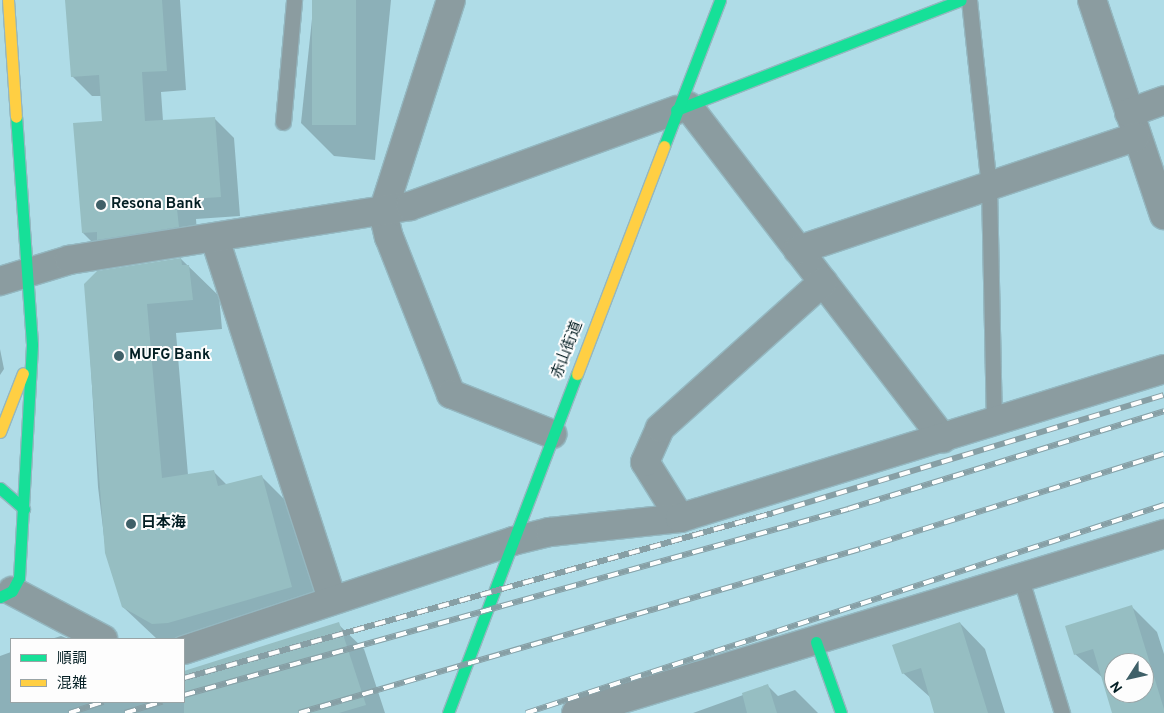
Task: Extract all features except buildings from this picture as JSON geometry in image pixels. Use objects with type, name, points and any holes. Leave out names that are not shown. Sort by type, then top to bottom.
[{"type":"street","points":[[8,0],[32,344],[24,509],[18,578],[6,594],[101,638]]},
{"type":"street","points":[[451,0],[383,212],[389,237],[451,394],[552,434]]},
{"type":"street","name":"赤山街道","points":[[448,713],[552,434],[682,108],[720,0]]},
{"type":"street","points":[[0,281],[69,260],[215,239],[410,206],[682,108],[961,0]]},
{"type":"street","points":[[1092,0],[1164,215]]},
{"type":"street","points":[[798,250],[989,186],[1133,125],[1164,100]]},
{"type":"street","points":[[682,108],[798,250],[943,438]]},
{"type":"street","points":[[215,239],[332,600]]},
{"type":"street","points":[[680,518],[645,462],[660,428],[823,282]]},
{"type":"street","points":[[0,432],[32,344]]},
{"type":"street","points":[[185,650],[513,541],[550,532],[680,518],[1164,369]]},
{"type":"street","points":[[0,488],[24,509]]},
{"type":"street","points":[[576,713],[790,646],[816,642],[1164,534]]},
{"type":"street","points":[[816,642],[841,713]]},
{"type":"lane","points":[[283,122],[294,0]]},
{"type":"lane","points":[[969,0],[989,186],[994,421]]},
{"type":"lane","points":[[1021,579],[1062,713]]},
{"type":"railway","points":[[185,678],[773,513],[1164,395]]},
{"type":"railway","points":[[185,695],[848,509],[1164,411]]},
{"type":"railway","points":[[299,713],[860,549],[1164,454]]},
{"type":"railway","points":[[526,713],[1164,505]]},
{"type":"railway","points":[[69,713],[100,703]]},
{"type":"railway","points":[[125,713],[159,703]]},
{"type":"traffic: fast","points":[[664,146],[720,0]]},
{"type":"traffic: fast","points":[[676,110],[961,0]]},
{"type":"traffic: fast","points":[[0,597],[12,591],[19,578],[32,344],[16,117]]},
{"type":"traffic: fast","points":[[448,713],[577,374]]},
{"type":"traffic: fast","points":[[0,488],[24,509]]},
{"type":"traffic: fast","points":[[816,642],[841,713]]},
{"type":"traffic: slow","points":[[8,0],[16,117]]},
{"type":"traffic: slow","points":[[577,374],[664,146]]},
{"type":"traffic: slow","points":[[0,432],[23,373]]},
{"type":"place","name":"Resona Bank","points":[[101,205]]},
{"type":"place","name":"MUFG Bank","points":[[119,356]]},
{"type":"place","name":"日本海","points":[[131,524]]}]
